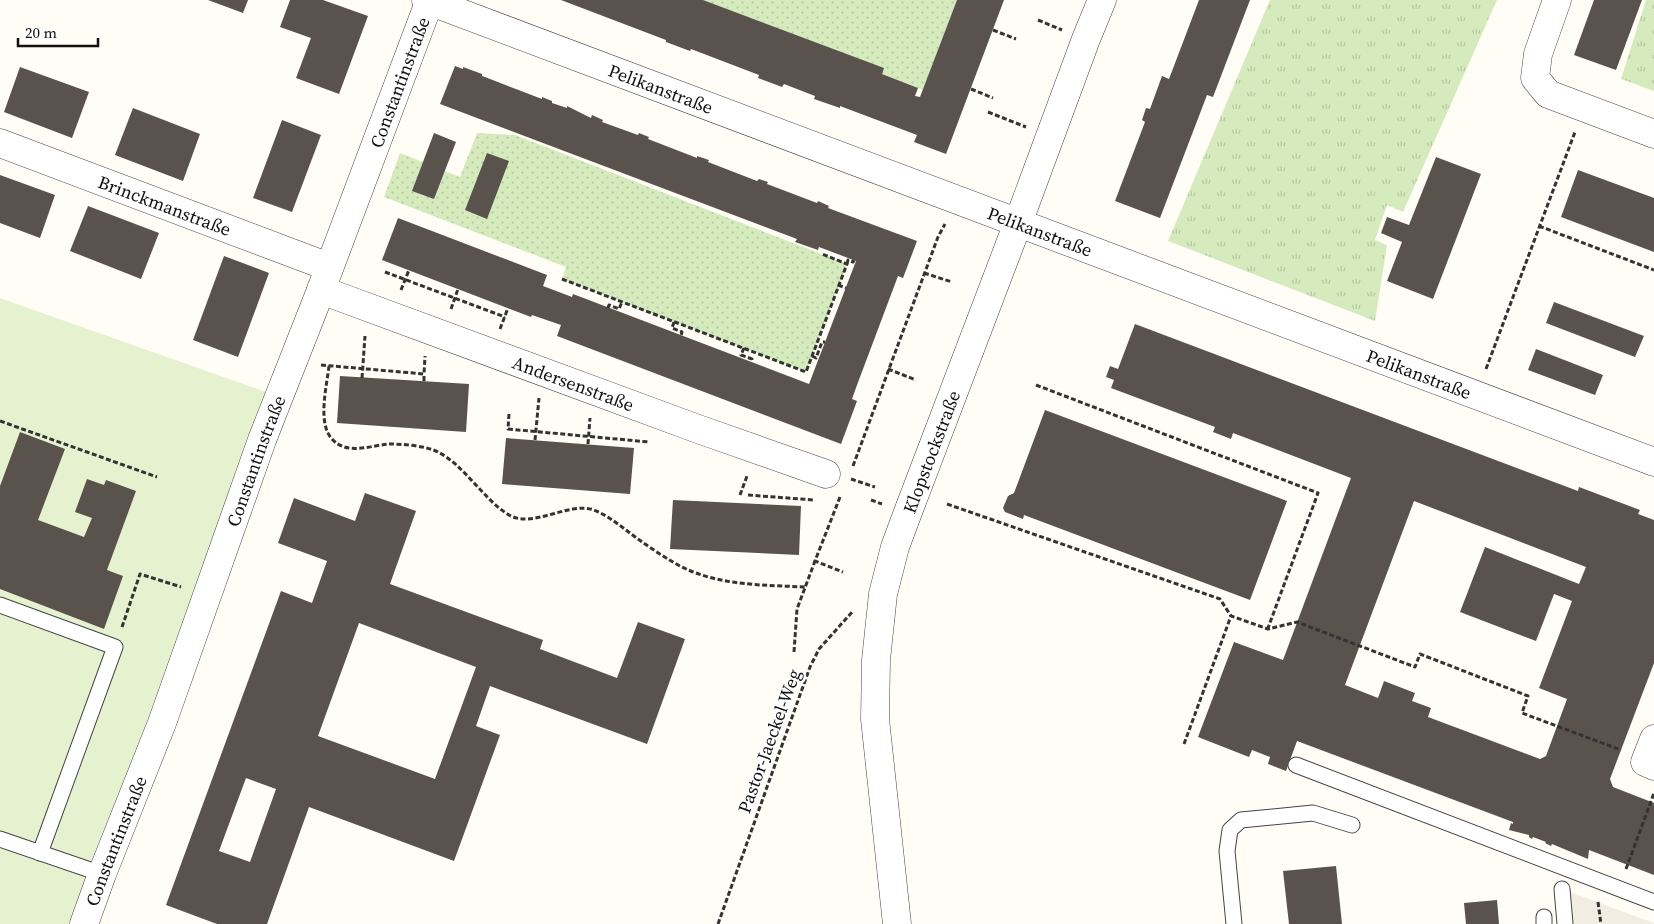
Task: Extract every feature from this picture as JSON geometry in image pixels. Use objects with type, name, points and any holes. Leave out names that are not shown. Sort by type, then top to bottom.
[{"type":"street","name":"Pelikanstraße","points":[[428,0],[1654,462]]},
{"type":"street","name":"Constantinstraße","points":[[84,924],[156,740],[262,440],[325,279],[428,0]]},
{"type":"street","name":"Klopstockstraße","points":[[897,924],[875,719],[876,660],[883,594],[901,529],[1018,223],[1082,48],[1102,0]]},
{"type":"street","points":[[1557,0],[1538,54],[1535,78],[1548,94],[1654,134]]},
{"type":"street","name":"Brinckmanstraße","points":[[0,143],[325,279]]},
{"type":"street","name":"Andersenstraße","points":[[325,279],[367,307],[698,429],[840,479]]},
{"type":"street","points":[[1654,738],[1645,762],[1654,766]]},
{"type":"lane","points":[[0,605],[115,646],[40,853]]},
{"type":"lane","points":[[1296,764],[1654,902]]},
{"type":"lane","points":[[1234,924],[1227,851],[1230,830],[1241,820],[1313,812],[1352,825]]},
{"type":"lane","points":[[0,839],[102,874]]},
{"type":"lane","points":[[1562,889],[1565,924]]},
{"type":"path","points":[[1038,20],[1065,31]]},
{"type":"path","points":[[993,30],[1016,39]]},
{"type":"path","points":[[971,89],[993,98]]},
{"type":"path","points":[[1476,396],[1584,108]]},
{"type":"path","points":[[988,112],[1030,128]]},
{"type":"path","points":[[794,652],[798,609],[838,502],[840,479],[888,369],[938,236],[946,221]]},
{"type":"path","points":[[1540,226],[1654,270]]},
{"type":"path","points":[[822,254],[847,264]]},
{"type":"path","points":[[562,280],[806,372],[848,260],[853,262],[854,260]]},
{"type":"path","points":[[385,272],[505,317]]},
{"type":"path","points":[[924,273],[952,282]]},
{"type":"path","points":[[838,286],[846,288]]},
{"type":"path","points":[[608,308],[609,305],[619,309],[622,302]]},
{"type":"path","points":[[362,378],[367,307]]},
{"type":"path","points":[[674,322],[672,328],[682,332],[681,336]]},
{"type":"path","points":[[424,381],[426,329]]},
{"type":"path","points":[[812,356],[816,358],[822,342],[825,342]]},
{"type":"path","points":[[744,348],[741,355],[752,359],[751,362]]},
{"type":"path","points":[[293,363],[424,374]]},
{"type":"path","points":[[329,366],[324,410],[326,427],[331,438],[344,447],[353,449],[390,444],[426,448],[439,452],[451,461],[498,507],[510,516],[522,519],[579,508],[592,510],[614,520],[674,563],[694,573],[722,580],[751,584],[806,587]]},
{"type":"path","points":[[888,369],[916,380]]},
{"type":"path","points":[[535,440],[542,371]]},
{"type":"path","points":[[1036,385],[1318,493],[1268,629]]},
{"type":"path","points":[[509,414],[508,429],[656,443],[661,414]]},
{"type":"path","points":[[0,421],[157,477]]},
{"type":"path","points":[[748,495],[820,501]]},
{"type":"path","points":[[829,502],[838,502]]},
{"type":"path","points":[[947,504],[1220,598],[1231,616],[1268,629],[1297,622],[1415,666],[1420,654],[1528,696],[1522,713],[1621,750]]},
{"type":"path","points":[[815,561],[843,572]]},
{"type":"path","points":[[129,607],[140,574],[207,596]]},
{"type":"path","name":"Pastor-Jaeckel-Weg","points":[[718,924],[810,667],[819,649],[851,612],[883,594]]},
{"type":"path","points":[[1184,744],[1231,616]]},
{"type":"path","points":[[1628,865],[1653,795]]},
{"type":"path","points":[[1599,912],[1601,924]]},
{"type":"green space","points":[[695,0],[957,0],[923,90]]},
{"type":"green space","points":[[1270,0],[1497,0],[1403,212],[1387,205],[1375,240],[1387,245],[1375,321],[1168,241]]},
{"type":"green space","points":[[1646,0],[1654,0],[1654,91],[1621,79]]},
{"type":"green space","points":[[477,133],[515,135],[847,264],[806,372],[562,279],[566,267],[384,197],[400,153],[460,177]]},
{"type":"green space","points":[[0,298],[280,397],[84,924],[0,924]]},
{"type":"shaded area","points":[[1562,889],[1654,923],[1654,924],[1565,924]]},
{"type":"building","points":[[208,0],[248,0],[243,13]]},
{"type":"building","points":[[290,0],[323,0],[368,16],[339,94],[296,78],[311,38],[280,27]]},
{"type":"building","points":[[561,0],[703,0],[884,68],[882,74],[918,88],[915,96],[920,97],[957,0],[1004,0],[946,154],[914,142],[917,135],[840,106],[840,108],[814,99],[815,96],[784,84],[782,87],[758,78],[759,75],[691,49],[690,51],[666,42],[666,40]]},
{"type":"building","points":[[1199,0],[1250,0],[1213,97],[1207,95],[1160,218],[1115,201],[1145,122],[1142,120],[1146,108],[1150,109],[1162,76],[1169,79]]},
{"type":"building","points":[[1594,0],[1642,0],[1616,70],[1574,55]]},
{"type":"building","points":[[455,66],[482,74],[482,76],[552,101],[552,103],[567,108],[567,106],[591,118],[592,115],[603,120],[602,122],[638,135],[639,133],[649,137],[648,139],[697,158],[697,156],[709,160],[708,162],[757,181],[759,179],[768,182],[767,184],[817,203],[818,201],[829,206],[828,208],[917,241],[903,278],[898,276],[857,385],[852,399],[857,401],[841,444],[557,336],[561,325],[532,315],[531,317],[382,260],[398,218],[547,275],[543,286],[572,297],[573,294],[809,384],[856,261],[819,247],[818,250],[795,242],[797,239],[440,104]]},
{"type":"building","points":[[20,67],[89,92],[72,138],[4,112]]},
{"type":"building","points":[[133,108],[200,134],[183,181],[115,155]]},
{"type":"building","points":[[282,120],[321,135],[292,212],[253,198]]},
{"type":"building","points":[[434,133],[456,142],[434,199],[412,191]]},
{"type":"building","points":[[487,153],[509,161],[487,219],[465,210]]},
{"type":"building","points":[[1436,157],[1481,174],[1433,299],[1387,281],[1402,242],[1381,233],[1387,217],[1409,225]]},
{"type":"building","points":[[1578,170],[1654,198],[1654,252],[1561,217]]},
{"type":"building","points":[[0,175],[55,195],[40,238],[0,223]]},
{"type":"building","points":[[88,206],[159,233],[141,279],[70,251]]},
{"type":"building","points":[[224,256],[269,273],[238,357],[193,340]]},
{"type":"building","points":[[1554,302],[1644,336],[1635,357],[1546,323]]},
{"type":"building","points":[[1135,324],[1578,491],[1579,487],[1640,510],[1638,514],[1654,520],[1654,663],[1610,779],[1613,787],[1654,803],[1654,875],[1589,850],[1588,859],[1552,844],[1551,846],[1533,837],[1532,839],[1529,835],[1509,830],[1513,822],[1297,741],[1286,771],[1268,764],[1270,757],[1252,750],[1249,757],[1198,737],[1234,642],[1283,660],[1351,478],[1233,433],[1231,439],[1213,432],[1215,427],[1111,388],[1114,380],[1106,377],[1110,366],[1118,369]],"holes":[[[1414,501],[1586,567],[1579,584],[1485,547],[1460,612],[1536,641],[1554,594],[1572,601],[1539,688],[1567,699],[1546,756],[1540,759],[1428,717],[1431,708],[1412,701],[1415,693],[1384,681],[1378,698],[1345,685]]]},
{"type":"building","points":[[1536,349],[1603,375],[1595,395],[1528,370]]},
{"type":"building","points":[[340,376],[469,384],[466,432],[337,423]]},
{"type":"building","points":[[1045,410],[1287,501],[1250,600],[1024,515],[1023,519],[1005,512],[1003,508],[1008,496],[1014,493]]},
{"type":"building","points":[[20,432],[65,449],[38,520],[84,537],[92,518],[75,512],[87,479],[104,485],[106,480],[136,491],[107,570],[123,576],[104,629],[0,589],[0,486]]},
{"type":"building","points":[[506,438],[634,448],[630,494],[502,484]]},
{"type":"building","points":[[365,493],[416,511],[390,584],[543,640],[540,649],[617,678],[638,622],[685,639],[647,744],[490,686],[476,726],[500,735],[454,861],[309,807],[267,924],[217,924],[166,905],[281,591],[312,603],[327,561],[278,543],[294,498],[355,521]],"holes":[[[359,623],[476,667],[435,779],[318,736]],[[246,778],[276,789],[250,862],[219,851]]]},
{"type":"building","points":[[673,500],[801,506],[799,555],[670,549]]},
{"type":"building","points":[[1336,866],[1342,924],[1289,924],[1283,871]]},
{"type":"building","points":[[1497,900],[1499,924],[1466,924],[1464,903]]}]
